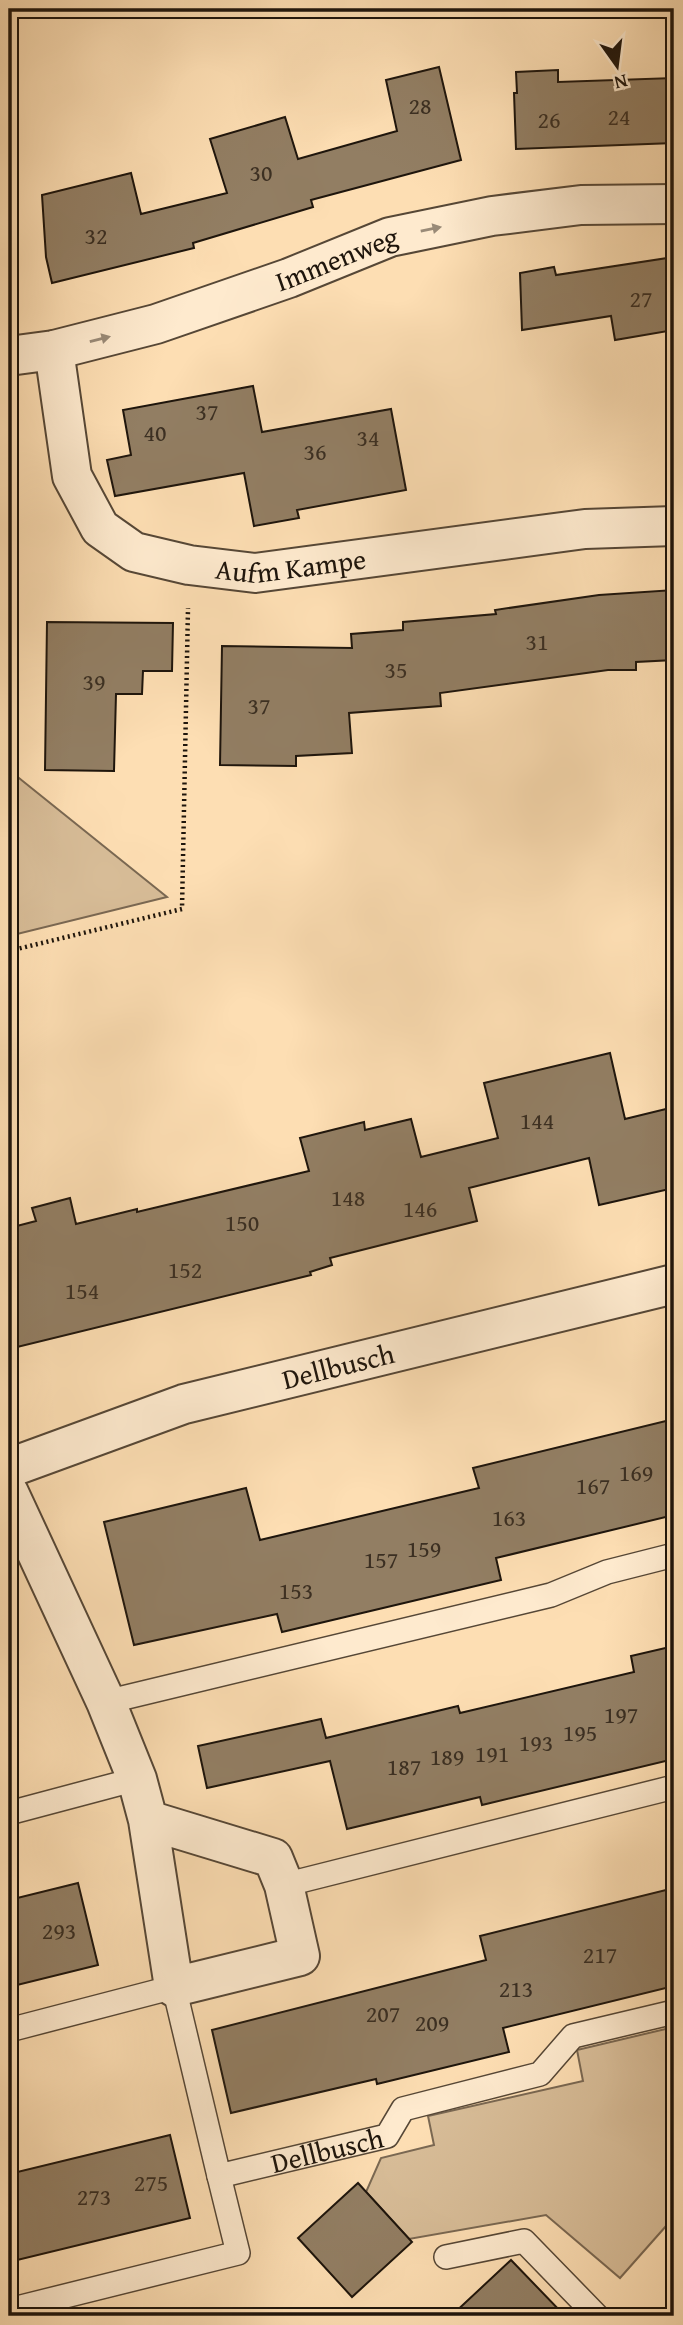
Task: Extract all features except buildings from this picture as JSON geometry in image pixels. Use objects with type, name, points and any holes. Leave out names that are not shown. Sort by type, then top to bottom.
[{"type":"street","name":"Immenweg","points":[[27,354],[156,324],[289,278],[390,237],[492,216],[581,205],[674,204]]},
{"type":"street","name":"Aufm Kampe","points":[[27,354],[72,476],[100,528],[134,552],[189,565],[255,573],[585,529],[674,526]]},
{"type":"street","name":"Dellbusch","points":[[9,1468],[184,1404],[674,1284]]},
{"type":"street","points":[[9,1493],[106,1702],[137,1779],[148,1820],[174,1987],[300,1956],[284,1885],[273,1858],[148,1820]]},
{"type":"lane","points":[[106,1702],[551,1595],[607,1572],[674,1555]]},
{"type":"lane","points":[[9,1813],[137,1779]]},
{"type":"lane","points":[[284,1885],[674,1787]]},
{"type":"lane","points":[[9,2030],[174,1987],[238,2253],[9,2310]]},
{"type":"lane","name":"Dellbusch","points":[[219,2176],[387,2136],[403,2109],[540,2074],[573,2036],[674,2012]]},
{"type":"lane","points":[[446,2258],[524,2241],[597,2316]]},
{"type":"path","points":[[9,79],[10,9]]},
{"type":"path","points":[[9,158],[27,354]]},
{"type":"path","points":[[9,951],[182,909],[189,565]]},
{"type":"shaded area","points":[[9,770],[167,897],[9,936]]},
{"type":"shaded area","points":[[674,2027],[674,2217],[620,2278],[546,2215],[409,2239],[366,2192],[381,2158],[434,2145],[428,2116],[583,2081],[577,2050]]}]
